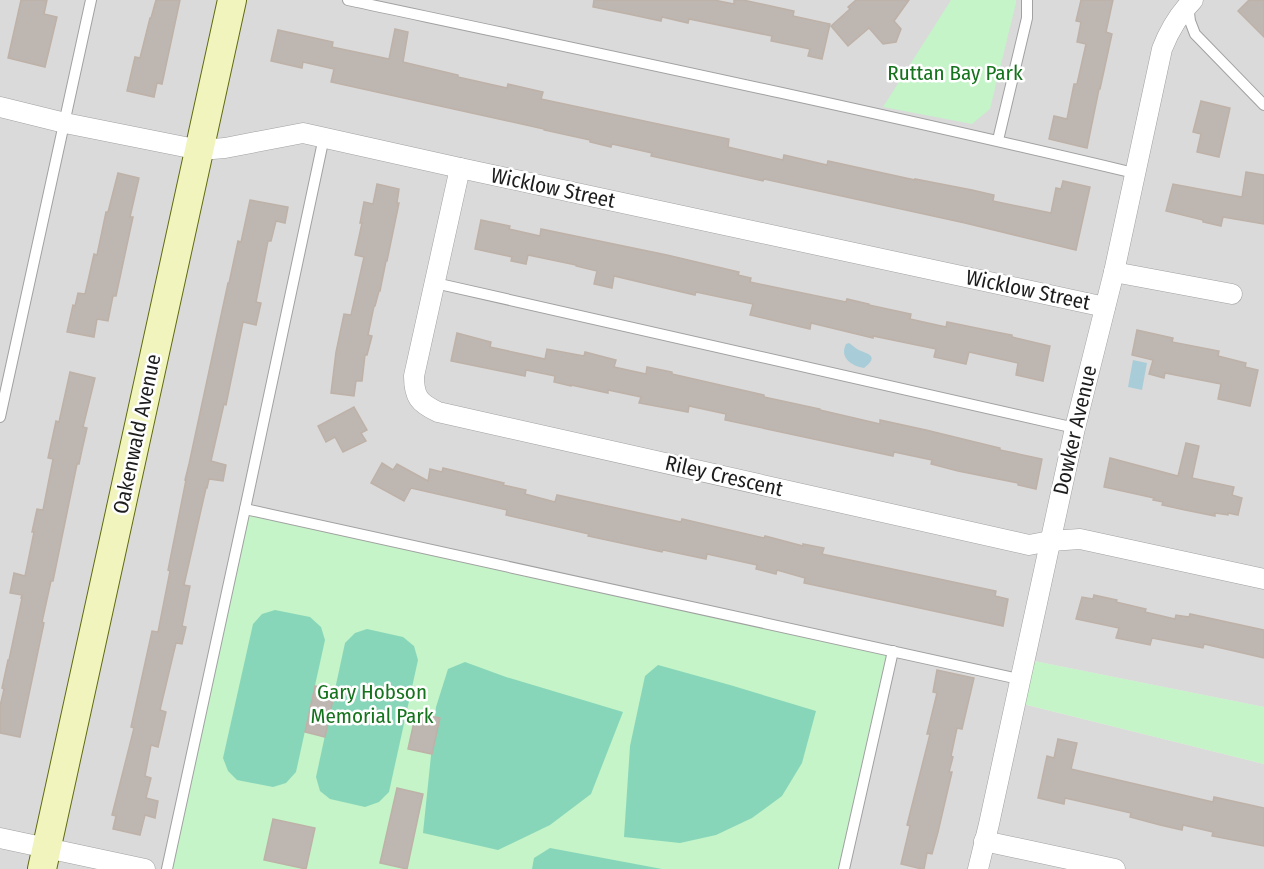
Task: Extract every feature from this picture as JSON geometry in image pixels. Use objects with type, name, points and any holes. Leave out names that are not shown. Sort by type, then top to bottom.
[{"type":"street","name":"Oakenwald Avenue","points":[[44,858],[232,0]]},
{"type":"street","name":"Dowker Avenue","points":[[978,869],[1075,428],[1105,307],[1162,49],[1170,30],[1189,2]]},
{"type":"street","name":"Wicklow Street","points":[[0,107],[65,123],[200,150],[225,148],[303,133],[1105,307]]},
{"type":"street","name":"Riley Crescent","points":[[460,168],[414,376],[414,389],[425,406],[438,412],[1029,545],[1080,538],[1264,579]]},
{"type":"street","points":[[1113,272],[1232,294]]},
{"type":"street","points":[[0,838],[44,858],[145,869]]},
{"type":"street","points":[[984,841],[1115,869]]},
{"type":"lane","points":[[0,417],[92,0]]},
{"type":"lane","points":[[348,0],[998,140],[1134,172]]},
{"type":"lane","points":[[998,140],[1027,18],[1027,0]]},
{"type":"lane","points":[[1189,2],[1190,21],[1195,34],[1264,105]]},
{"type":"lane","points":[[167,869],[324,137]]},
{"type":"lane","points":[[435,283],[1075,428]]},
{"type":"lane","points":[[245,509],[1019,680]]},
{"type":"lane","points":[[844,869],[893,651]]},
{"type":"shaded area","points":[[0,0],[1264,0],[1264,707],[1024,659],[1015,702],[1264,764],[1264,869],[0,869]]},
{"type":"green space","name":"Ruttan Bay Park","points":[[951,0],[1016,0],[990,109],[972,124],[883,107]]},
{"type":"green space","name":"Gary Hobson Memorial Park","points":[[245,509],[893,651],[844,869],[167,869]]},
{"type":"green space","points":[[275,610],[310,617],[321,627],[325,640],[296,772],[286,783],[273,787],[237,780],[228,771],[223,758],[253,624],[262,614]]},
{"type":"green space","points":[[367,629],[403,637],[414,646],[418,660],[389,792],[379,802],[365,807],[330,799],[320,791],[316,777],[345,643],[355,633]]},
{"type":"green space","points":[[1024,659],[1264,707],[1264,764],[1015,702]]},
{"type":"green space","points":[[465,662],[506,677],[623,712],[591,794],[550,825],[498,850],[423,833],[436,707],[448,669]]},
{"type":"green space","points":[[658,665],[816,711],[802,763],[782,796],[752,818],[716,835],[680,843],[624,837],[630,746],[645,676]]},
{"type":"green space","points":[[550,848],[662,869],[532,869],[534,858]]},
{"type":"water","points":[[849,343],[872,358],[864,368],[851,363],[845,357],[844,349]]},
{"type":"water","points":[[1133,360],[1147,363],[1142,390],[1128,387]]},
{"type":"building","points":[[21,0],[47,0],[44,14],[57,17],[45,67],[8,58]]},
{"type":"building","points":[[156,0],[180,0],[162,84],[157,83],[154,97],[127,91],[135,57],[140,58]]},
{"type":"building","points":[[594,0],[714,0],[734,4],[734,0],[743,0],[794,11],[793,16],[830,24],[822,59],[808,56],[810,49],[771,41],[772,36],[689,19],[688,23],[662,17],[661,21],[593,7]]},
{"type":"building","points":[[856,0],[909,0],[894,21],[901,29],[896,42],[883,44],[869,28],[848,46],[831,26],[850,9],[848,7]]},
{"type":"building","points":[[1081,0],[1113,0],[1106,32],[1112,34],[1087,148],[1049,139],[1054,116],[1067,119],[1074,84],[1077,84],[1086,44],[1077,42],[1081,22],[1076,21]]},
{"type":"building","points":[[1249,0],[1264,0],[1264,37],[1238,11]]},
{"type":"building","points":[[395,29],[408,32],[403,62],[507,88],[508,84],[543,92],[541,99],[729,139],[728,147],[783,160],[784,155],[827,165],[828,161],[994,195],[993,201],[1051,213],[1056,188],[1061,189],[1063,181],[1090,187],[1076,250],[965,223],[764,179],[763,181],[651,156],[652,153],[612,144],[611,147],[544,129],[331,82],[334,69],[303,62],[302,68],[271,61],[278,30],[333,42],[332,47],[389,59]]},
{"type":"building","points":[[1201,101],[1230,108],[1219,157],[1197,152],[1201,134],[1193,132]]},
{"type":"building","points":[[1246,172],[1264,175],[1264,224],[1223,217],[1221,226],[1166,211],[1173,184],[1242,197]]},
{"type":"building","points":[[118,173],[139,178],[116,296],[113,296],[108,321],[97,319],[94,337],[67,332],[78,293],[85,294],[94,254],[97,255],[106,212],[108,212]]},
{"type":"building","points":[[377,184],[399,189],[397,203],[399,203],[368,335],[372,336],[367,355],[365,355],[362,381],[356,381],[354,396],[331,393],[344,314],[351,315],[364,257],[355,255],[364,202],[373,204]]},
{"type":"building","points":[[250,200],[288,207],[285,223],[276,221],[271,241],[268,241],[256,302],[261,303],[256,325],[243,322],[226,405],[224,404],[211,461],[226,465],[223,481],[209,479],[206,488],[184,585],[190,586],[182,626],[186,627],[182,644],[176,643],[160,710],[166,712],[158,747],[151,745],[145,776],[151,778],[146,798],[158,801],[155,818],[145,815],[140,835],[113,829],[116,816],[112,815],[134,728],[131,727],[152,631],[158,632],[185,480],[228,283],[238,241],[241,242]]},
{"type":"building","points":[[481,220],[540,236],[541,229],[667,255],[739,272],[738,275],[751,278],[750,282],[846,302],[847,299],[869,304],[911,314],[910,319],[946,327],[947,322],[1012,335],[1012,337],[1050,346],[1043,381],[1016,375],[1018,363],[969,352],[966,364],[934,357],[936,349],[873,336],[873,338],[811,323],[810,329],[750,315],[753,304],[696,292],[695,295],[614,276],[612,288],[594,284],[597,271],[576,265],[528,255],[526,264],[511,261],[512,257],[475,249]]},
{"type":"building","points":[[1137,330],[1173,338],[1172,342],[1219,351],[1218,356],[1246,363],[1245,367],[1258,370],[1250,406],[1218,399],[1221,384],[1165,373],[1164,378],[1149,374],[1153,360],[1132,355]]},
{"type":"building","points":[[457,333],[491,342],[490,347],[545,359],[547,349],[584,356],[585,352],[616,360],[614,367],[646,374],[647,367],[672,372],[672,374],[764,395],[764,397],[880,424],[880,420],[926,430],[1042,459],[1036,489],[931,464],[932,460],[894,452],[893,456],[725,420],[726,414],[689,406],[688,412],[639,403],[641,397],[554,382],[555,376],[526,370],[525,376],[451,361]]},
{"type":"building","points":[[70,372],[95,378],[83,427],[87,428],[42,622],[44,623],[20,737],[0,733],[0,706],[4,689],[2,688],[22,598],[22,595],[10,593],[14,573],[25,576],[37,509],[43,510],[53,459],[48,458]]},
{"type":"building","points":[[354,407],[367,430],[361,433],[366,441],[343,452],[335,437],[326,442],[318,426]]},
{"type":"building","points":[[1186,443],[1199,446],[1192,478],[1234,487],[1232,495],[1242,498],[1238,515],[1215,513],[1215,516],[1185,510],[1162,505],[1163,502],[1153,500],[1154,498],[1104,487],[1110,458],[1178,476]]},
{"type":"building","points":[[382,463],[393,470],[397,464],[428,481],[430,469],[442,472],[443,468],[504,483],[503,485],[526,490],[525,494],[555,502],[557,495],[681,522],[682,519],[803,546],[803,544],[824,548],[822,554],[996,591],[995,596],[1008,599],[1003,626],[804,583],[805,578],[777,570],[776,574],[756,569],[757,565],[707,554],[706,559],[588,536],[589,534],[506,515],[507,510],[411,488],[404,501],[371,483]]},
{"type":"building","points":[[1094,595],[1146,609],[1145,612],[1175,619],[1176,615],[1189,617],[1190,614],[1264,630],[1264,658],[1204,644],[1203,648],[1152,638],[1150,645],[1116,638],[1119,628],[1076,619],[1082,597],[1093,599]]},
{"type":"building","points":[[937,670],[974,678],[962,729],[957,728],[949,772],[952,772],[938,832],[932,854],[927,853],[924,869],[922,869],[901,864],[910,826],[907,825],[930,734],[927,734],[937,693],[933,692]]},
{"type":"building","points":[[315,686],[335,690],[325,737],[305,732]]},
{"type":"building","points":[[416,713],[440,718],[432,754],[408,749]]},
{"type":"building","points":[[1058,739],[1077,743],[1071,769],[1213,802],[1214,797],[1264,808],[1264,846],[1212,836],[1213,832],[1183,825],[1182,830],[1160,825],[1130,817],[1131,813],[1065,798],[1064,804],[1038,798],[1047,756],[1054,758]]},
{"type":"building","points":[[397,788],[423,794],[407,869],[380,863]]},
{"type":"building","points":[[273,819],[315,828],[306,869],[264,860]]}]
